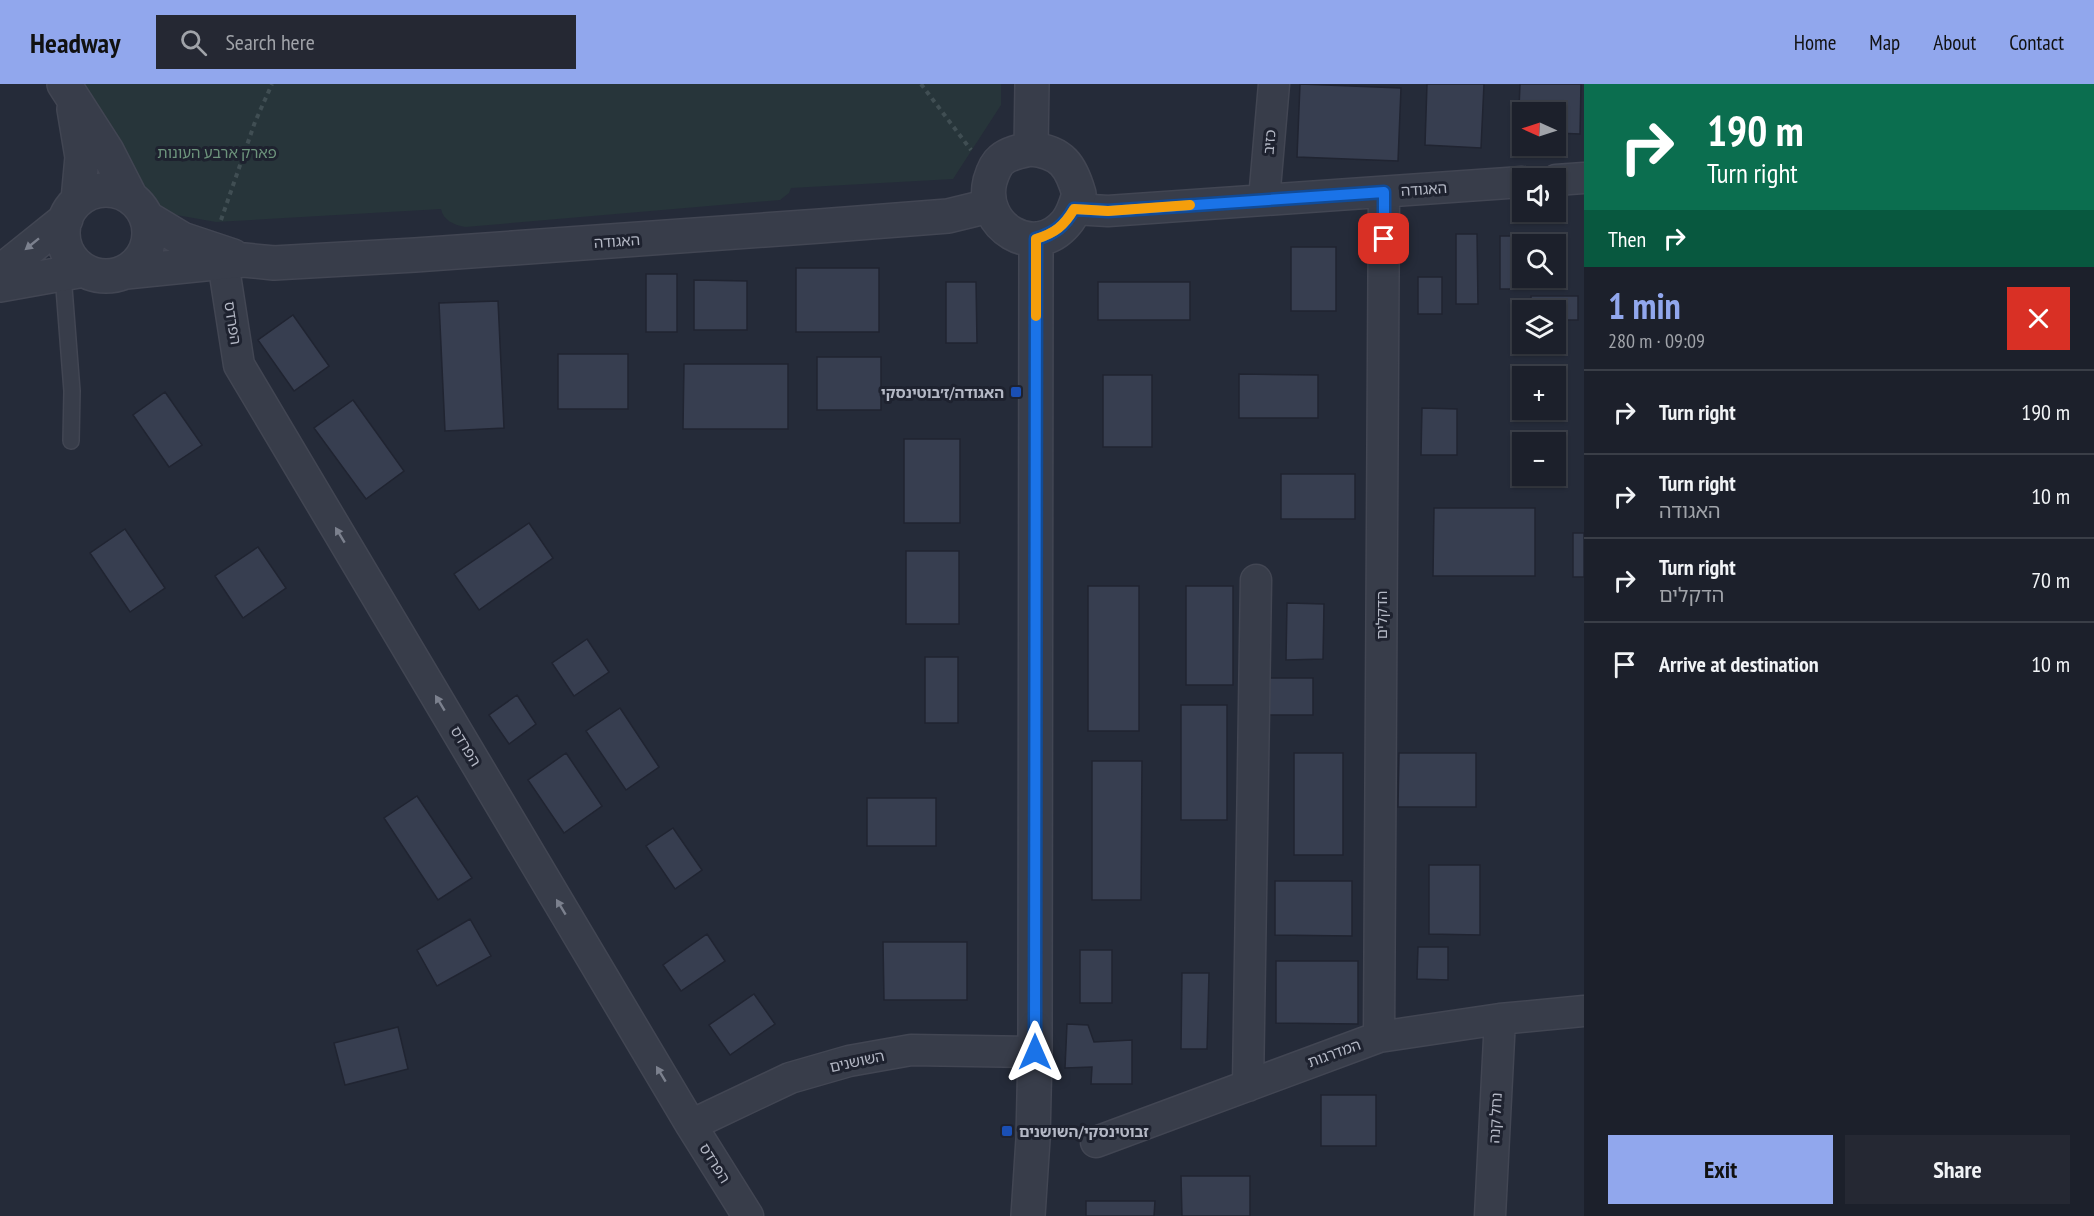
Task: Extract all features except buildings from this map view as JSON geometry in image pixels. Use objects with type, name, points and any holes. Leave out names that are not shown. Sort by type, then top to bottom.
[{"type":"street","points":[[1031,149],[1032,84]]},
{"type":"street","name":"כזיב","points":[[1264,200],[1274,84]]},
{"type":"street","points":[[0,285],[73,273],[115,276],[126,272],[142,258],[147,249],[149,239],[139,208],[107,151],[68,90]]},
{"type":"street","points":[[68,90],[82,157],[72,209],[63,228],[66,248],[76,264],[73,273]]},
{"type":"street","points":[[1031,149],[1045,150],[1068,166],[1080,194],[1066,224],[1052,234],[1036,239],[1020,237],[1007,231],[996,220],[990,191],[999,161],[1013,153],[1031,149]]},
{"type":"street","points":[[1566,179],[1584,178]]},
{"type":"street","name":"האגודה","points":[[1074,209],[1108,211],[1512,183]]},
{"type":"street","points":[[0,272],[85,196],[100,190],[116,191],[139,208]]},
{"type":"street","name":"האגודה","points":[[126,272],[231,258],[274,263],[540,247],[948,216],[990,191]]},
{"type":"street","name":"הדקלים","points":[[1379,1037],[1384,192]]},
{"type":"street","name":"האגודה","points":[[139,208],[182,239],[231,258]]},
{"type":"street","points":[[1028,1216],[1035,1052],[1036,239]]},
{"type":"street","name":"הפרדס","points":[[231,258],[239,365],[691,1125],[748,1216]]},
{"type":"street","points":[[1248,1086],[1256,698],[1256,580]]},
{"type":"street","name":"המדרגות","points":[[1096,1142],[1379,1037],[1584,1011]]},
{"type":"street","name":"נחל קנה","points":[[1490,1216],[1500,1020]]},
{"type":"street","name":"השושנים","points":[[691,1125],[790,1078],[849,1061],[911,1050],[1035,1052]]},
{"type":"lane","points":[[71,441],[73,273]]},
{"type":"path","points":[[231,258],[221,220],[255,122],[272,84]]},
{"type":"path","points":[[921,84],[990,191]]},
{"type":"green space","name":"פארק ארבע העונות","points":[[71,84],[1001,84],[1001,105],[953,179],[791,188],[789,193],[780,200],[465,227],[450,221],[441,209],[216,222],[165,213],[145,203]]},
{"type":"slow traffic","points":[[1036,316],[1036,239],[1052,234],[1066,224],[1074,209],[1108,211],[1190,205]]},
{"type":"place","name":"האגודה/ז׳בוטינסקי","points":[[1016,392]]},
{"type":"place","name":"זבוטינסקי/השושנים","points":[[1007,1131]]},
{"type":"route","points":[[1035,1052],[1036,239],[1052,234],[1066,224],[1074,209],[1108,211],[1384,192],[1384,239]]}]
